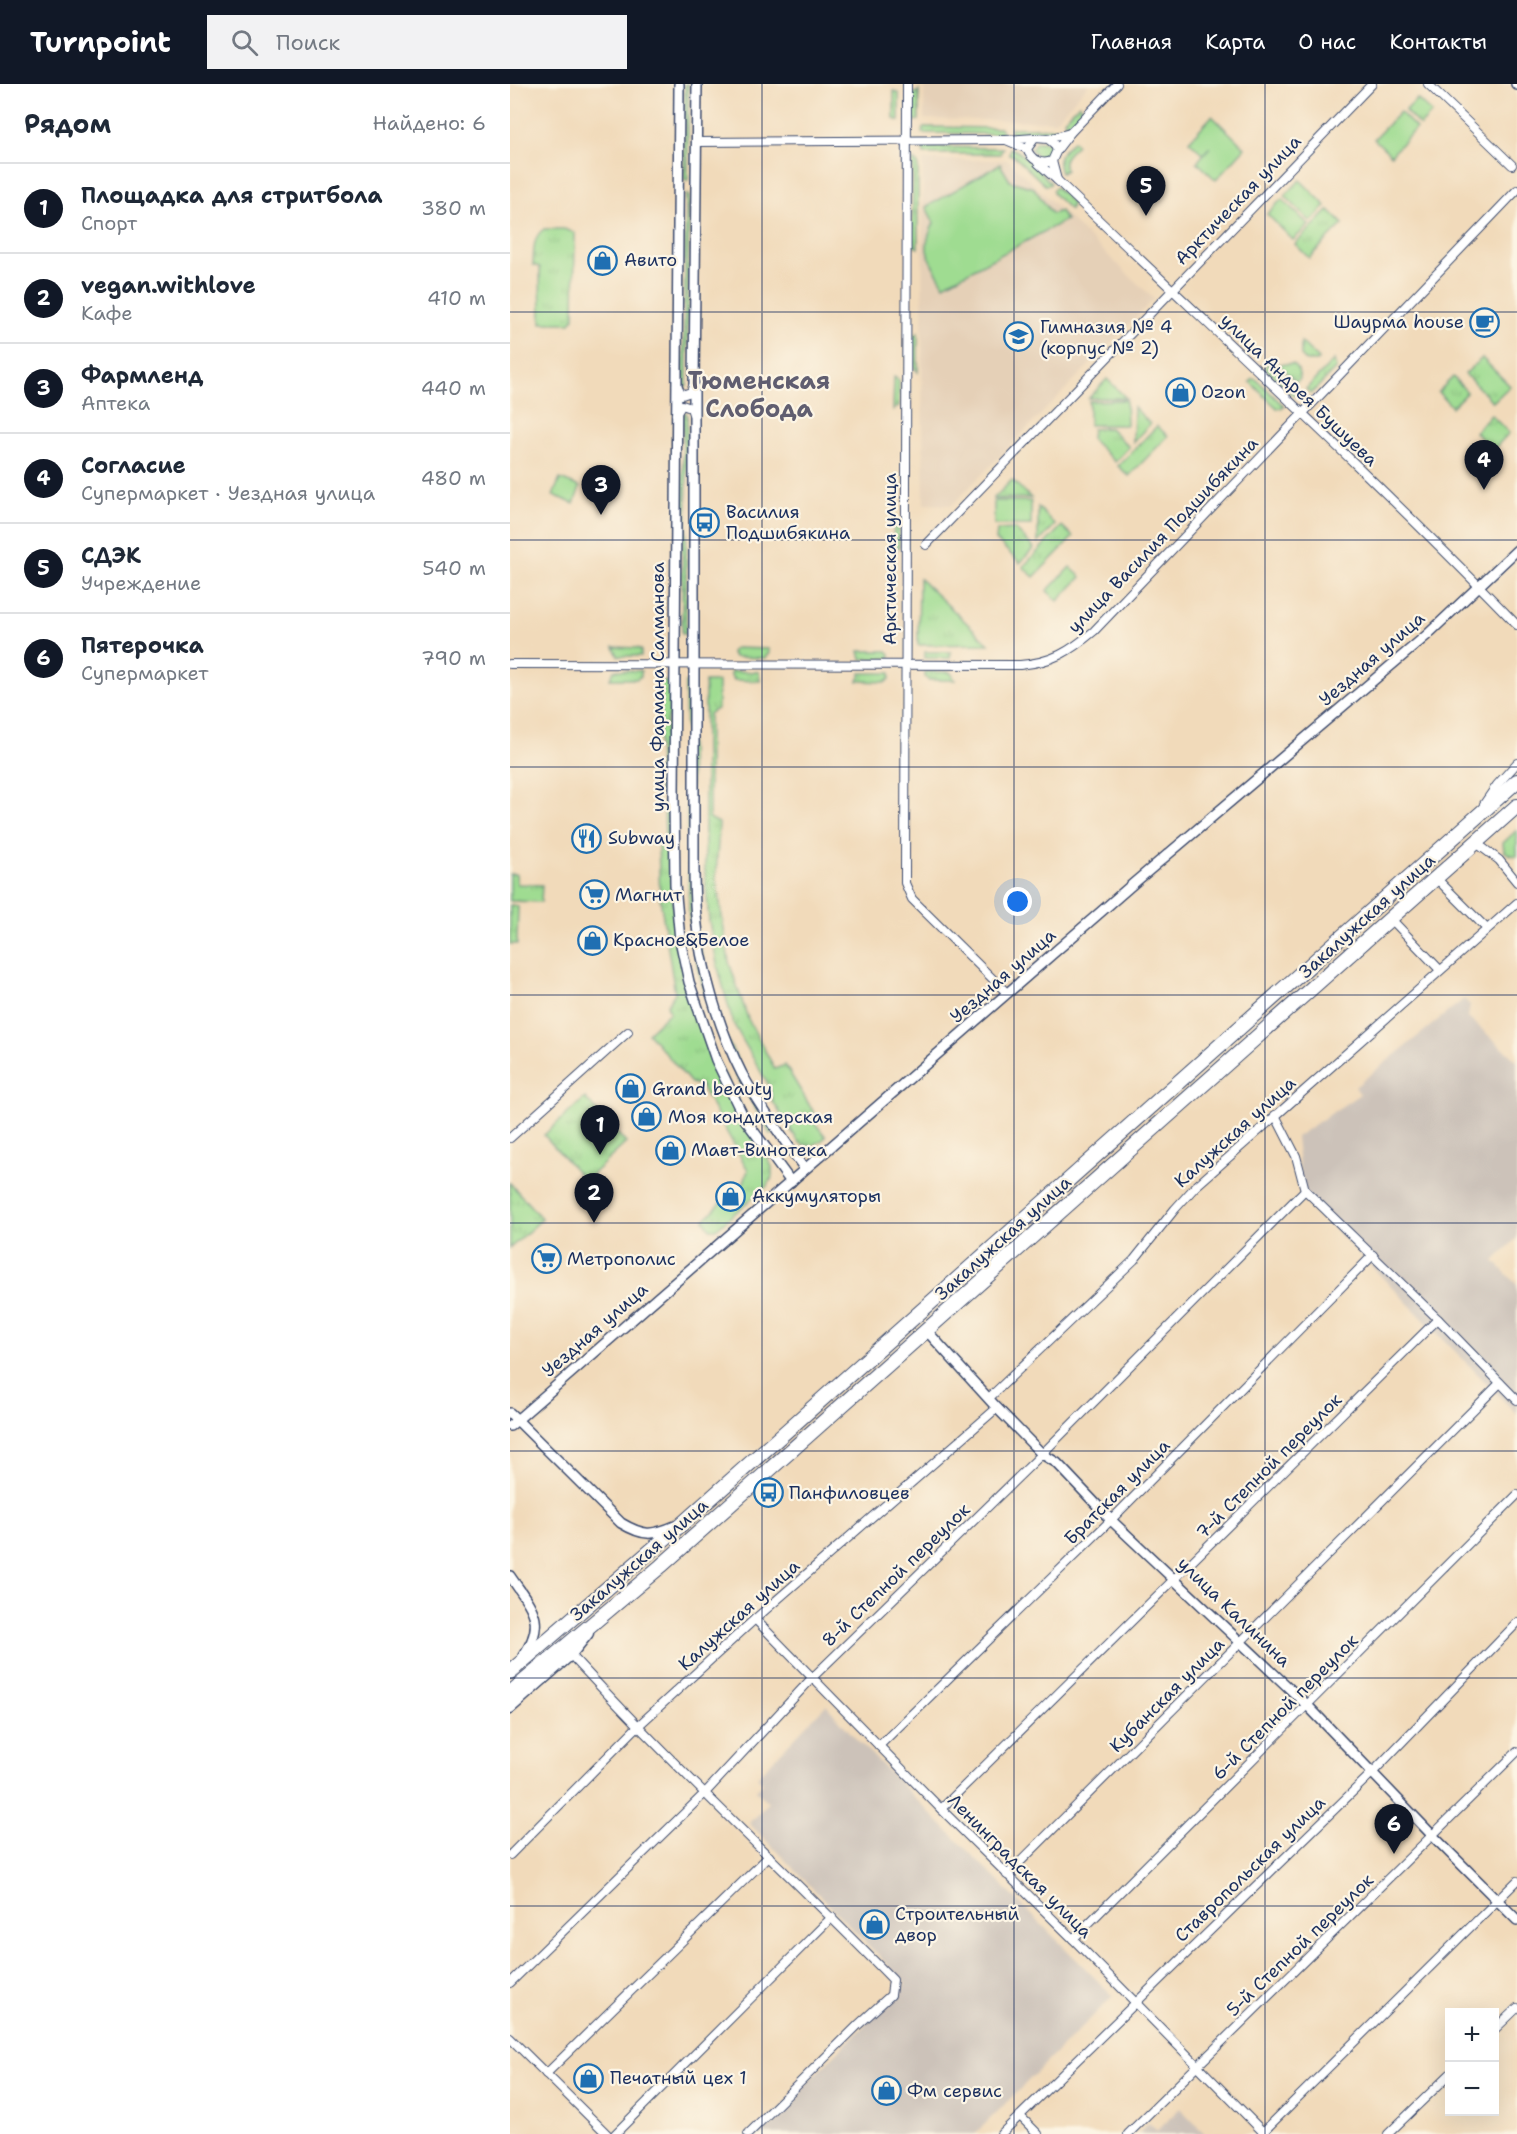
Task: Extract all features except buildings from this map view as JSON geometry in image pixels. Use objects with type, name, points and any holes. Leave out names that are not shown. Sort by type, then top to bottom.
[{"type":"highway","points":[[512,1670],[683,1523],[1517,781]]},
{"type":"highway","name":"Закалужская улица","points":[[510,1693],[662,1566],[1517,806]]},
{"type":"main road","points":[[510,1707],[570,1654],[602,1616]]},
{"type":"street","name":"улица Фармана Салманова","points":[[679,84],[674,664],[675,885],[680,940],[689,982],[716,1060],[744,1118],[791,1182]]},
{"type":"street","name":"улица Фармана Салманова","points":[[696,84],[694,385],[694,884],[696,917],[705,968],[726,1034],[742,1073],[765,1112],[805,1169]]},
{"type":"street","name":"Арктическая улица","points":[[907,84],[904,666],[907,891],[923,910],[1008,993]]},
{"type":"street","points":[[1057,180],[1052,161],[1057,150],[1070,133],[1117,84]]},
{"type":"street","name":"Арктическая улица","points":[[926,545],[1372,84]]},
{"type":"street","points":[[1428,84],[1512,165]]},
{"type":"street","points":[[696,142],[1048,139],[1070,133]]},
{"type":"street","points":[[1027,149],[1035,138]]},
{"type":"street","points":[[1048,139],[1057,150]]},
{"type":"street","points":[[1006,140],[1027,149],[1036,162],[1045,164],[1052,161]]},
{"type":"street","name":"улица Андрея Бушуева","points":[[1036,162],[1302,413],[1517,625]]},
{"type":"street","name":"улица Василия Подшибякина","points":[[510,664],[904,666],[1040,663],[1056,658],[1074,647],[1101,624],[1517,190]]},
{"type":"street","points":[[676,384],[682,394],[691,392],[694,385]]},
{"type":"street","points":[[676,416],[682,405],[690,408],[694,416]]},
{"type":"street","name":"Уездная улица","points":[[512,1420],[791,1182],[1134,883],[1427,635],[1517,550]]},
{"type":"street","points":[[1473,821],[1497,785],[1517,763]]},
{"type":"street","points":[[1475,842],[1499,860],[1517,882]]},
{"type":"street","points":[[1436,878],[1487,929]]},
{"type":"street","name":"Калужская улица","points":[[989,1398],[1134,1260],[1174,1209],[1195,1187],[1275,1114],[1517,903]]},
{"type":"street","points":[[1391,919],[1440,970]]},
{"type":"street","points":[[510,1138],[628,1032]]},
{"type":"street","points":[[1275,1114],[1296,1156],[1305,1190],[1438,1319],[1517,1400]]},
{"type":"street","name":"8-й Степной переулок","points":[[510,1983],[705,1793],[813,1677],[1042,1454],[1305,1190]]},
{"type":"street","name":"Братская улица","points":[[879,1746],[1111,1520],[1373,1255]]},
{"type":"street","name":"7-й Степной переулок","points":[[940,1809],[1438,1319]]},
{"type":"street","name":"улица Калинина","points":[[926,1330],[1042,1454],[1057,1463],[1111,1520],[1308,1706],[1517,1920]]},
{"type":"street","name":"Кубанская улица","points":[[1007,1875],[1500,1383]]},
{"type":"street","name":"Калужская улица","points":[[510,1855],[638,1726],[755,1619],[997,1408]]},
{"type":"street","points":[[512,1420],[621,1523],[645,1534],[658,1533],[683,1523]]},
{"type":"street","name":"6-й Степной переулок","points":[[1073,1939],[1517,1495]]},
{"type":"street","points":[[510,1576],[537,1621],[533,1640],[512,1670]]},
{"type":"street","name":"Ленинградская улица","points":[[755,1619],[940,1809],[1073,1939],[1264,2133]]},
{"type":"street","name":"Ставропольская улица","points":[[1002,2134],[1373,1772],[1517,1623]]},
{"type":"street","points":[[570,1654],[638,1726],[893,1980],[891,1995],[748,2134]]},
{"type":"street","name":"5-й Степной переулок","points":[[1128,2134],[1517,1752]]},
{"type":"street","points":[[546,2074],[769,1856]]},
{"type":"street","points":[[1264,2133],[1517,1881]]},
{"type":"street","points":[[615,2134],[832,1917]]},
{"type":"street","points":[[1499,2025],[1517,2008]]},
{"type":"street","points":[[510,2038],[607,2134]]},
{"type":"street","points":[[1388,2134],[1445,2078]]},
{"type":"street","points":[[1020,2116],[1038,2134]]},
{"type":"shaded area","points":[[924,84],[1089,84],[1055,121],[924,119]]},
{"type":"shaded area","name":"Гимназия № 4 (корпус № 2)","points":[[923,160],[1008,160],[1154,299],[952,505],[924,504]]},
{"type":"shaded area","points":[[1464,999],[1470,1005],[1468,1017],[1517,1061],[1517,1238],[1494,1261],[1517,1285],[1517,1414],[1302,1196],[1296,1137],[1360,1094],[1355,1087]]},
{"type":"shaded area","points":[[826,1705],[858,1741],[1113,1996],[975,2134],[755,2134],[906,1984],[749,1823],[768,1803],[756,1790],[763,1783],[757,1777]]},
{"type":"shaded area","points":[[1180,2108],[1205,2134],[1138,2134],[1149,2123],[1157,2131]]},
{"type":"green space","points":[[685,84],[688,84],[688,180],[684,180]]},
{"type":"green space","points":[[894,91],[899,93],[899,121],[894,119]]},
{"type":"green space","points":[[919,91],[919,120],[913,121],[913,94]]},
{"type":"green space","points":[[1417,99],[1432,113],[1420,126],[1405,111]]},
{"type":"green space","points":[[1079,104],[1084,109],[1067,126],[1064,120]]},
{"type":"green space","points":[[1400,112],[1416,128],[1391,155],[1374,139]]},
{"type":"green space","points":[[1212,116],[1245,148],[1216,180],[1197,162],[1210,147],[1203,154],[1189,141]]},
{"type":"green space","points":[[924,127],[1000,128],[1004,134],[922,133]]},
{"type":"green space","points":[[1011,128],[1060,128],[1063,131],[1055,134],[1010,134]]},
{"type":"green space","points":[[1073,141],[1077,145],[1066,156],[1064,166],[1066,170],[1061,173],[1060,155]]},
{"type":"green space","points":[[1036,142],[1046,142],[1052,147],[1053,151],[1048,159],[1041,160],[1031,149]]},
{"type":"green space","points":[[922,147],[1003,148],[1000,154],[924,154]]},
{"type":"green space","points":[[1010,148],[1019,152],[1051,183],[1045,185],[1009,154]]},
{"type":"green space","points":[[913,160],[918,164],[918,248],[912,245]]},
{"type":"green space","points":[[1000,164],[1010,181],[1034,188],[1052,214],[1060,211],[1066,220],[944,285],[928,255],[927,241],[934,223],[926,207]]},
{"type":"green space","points":[[1300,180],[1326,206],[1311,222],[1285,196]]},
{"type":"green space","points":[[1056,187],[1072,203],[1070,210],[1053,193]]},
{"type":"green space","points":[[686,195],[689,195],[687,385],[685,387],[683,385]]},
{"type":"green space","points":[[1282,199],[1309,225],[1293,240],[1267,214]]},
{"type":"green space","points":[[1329,210],[1343,224],[1309,258],[1295,244]]},
{"type":"green space","points":[[544,229],[564,229],[575,233],[574,318],[570,323],[541,323],[540,267],[533,265],[537,236]]},
{"type":"green space","points":[[918,333],[918,372],[912,365],[912,336]]},
{"type":"green space","points":[[1301,342],[1319,359],[1317,361],[1306,361],[1301,356]]},
{"type":"green space","points":[[1482,358],[1510,386],[1493,402],[1465,374]]},
{"type":"green space","points":[[1334,360],[1336,368],[1311,394],[1306,389]]},
{"type":"green space","points":[[1268,363],[1296,389],[1297,393],[1294,396],[1266,369]]},
{"type":"green space","points":[[1280,364],[1293,364],[1298,370],[1300,379],[1296,382]]},
{"type":"green space","points":[[894,377],[899,380],[899,406],[893,410]]},
{"type":"green space","points":[[1453,377],[1467,392],[1452,407],[1438,392]]},
{"type":"green space","points":[[1107,379],[1126,398],[1089,398]]},
{"type":"green space","points":[[1253,379],[1257,380],[1284,406],[1277,408],[1250,382]]},
{"type":"green space","points":[[1126,400],[1127,425],[1089,425],[1089,401]]},
{"type":"green space","points":[[1134,407],[1150,424],[1133,442]]},
{"type":"green space","points":[[685,412],[687,415],[686,634],[682,634],[683,414]]},
{"type":"green space","points":[[1491,415],[1509,433],[1493,450],[1475,432]]},
{"type":"green space","points":[[1157,426],[1168,436],[1129,476],[1118,466]]},
{"type":"green space","points":[[1110,428],[1129,447],[1115,462],[1091,439],[1092,429]]},
{"type":"green space","points":[[560,479],[580,487],[574,504],[553,495]]},
{"type":"green space","points":[[1012,480],[1031,498],[994,499],[994,498]]},
{"type":"green space","points":[[994,501],[1031,501],[1031,525],[994,525]]},
{"type":"green space","points":[[1038,507],[1055,525],[1038,543]]},
{"type":"green space","points":[[894,520],[899,522],[899,548],[893,548]]},
{"type":"green space","points":[[1062,526],[1073,537],[1034,577],[1023,567]]},
{"type":"green space","points":[[1015,529],[1034,548],[1020,563],[996,540],[997,530]]},
{"type":"green space","points":[[1070,567],[1081,577],[1058,601],[1047,591]]},
{"type":"green space","points":[[919,578],[989,644],[918,645]]},
{"type":"green space","points":[[614,647],[637,648],[641,650],[641,656],[618,656]]},
{"type":"green space","points":[[735,648],[768,649],[769,653],[765,658],[734,657],[731,652]]},
{"type":"green space","points":[[859,651],[887,651],[890,658],[861,659]]},
{"type":"green space","points":[[925,652],[951,652],[950,658],[925,658]]},
{"type":"green space","points":[[614,670],[641,671],[641,676],[637,679],[610,679]]},
{"type":"green space","points":[[731,671],[759,672],[760,681],[734,680]]},
{"type":"green space","points":[[925,672],[950,672],[955,680],[928,680]]},
{"type":"green space","points":[[861,673],[890,673],[890,678],[886,682],[858,681]]},
{"type":"green space","points":[[658,681],[671,682],[664,779],[669,797],[674,920],[685,980],[693,1009],[705,1038],[772,1167],[772,1178],[767,1186],[716,1229],[710,1229],[704,1220],[725,1199],[727,1202],[735,1195],[733,1192],[743,1185],[748,1170],[701,1086],[691,1083],[648,1033],[670,1012],[667,1005],[675,993],[660,898],[658,844],[665,843],[664,795],[659,792]]},
{"type":"green space","points":[[685,682],[689,682],[693,918],[717,1020],[774,1132],[770,1134],[737,1077],[714,1022],[699,973],[689,918]]},
{"type":"green space","points":[[705,682],[718,682],[718,708],[709,714],[709,818],[719,823],[716,877],[729,962],[748,1019],[775,1069],[785,1065],[813,1111],[814,1122],[826,1137],[809,1146],[798,1141],[773,1102],[769,1086],[733,1023],[717,964],[709,921],[705,874]]},
{"type":"green space","points":[[1517,830],[1517,856],[1504,851],[1503,843]]},
{"type":"green space","points":[[510,874],[516,874],[517,884],[542,885],[541,902],[510,901]]},
{"type":"green space","points":[[510,905],[518,906],[517,944],[510,944]]},
{"type":"green space","points":[[585,1098],[626,1143],[585,1181],[544,1135]]},
{"type":"green space","points":[[510,1183],[542,1219],[510,1248]]},
{"type":"place","name":"СДЭК","points":[[1146,216]]},
{"type":"place","name":"Авито","points":[[603,260]]},
{"type":"place","name":"Шаурма house","points":[[1485,322]]},
{"type":"place","name":"Гимназия № 4 (корпус № 2)","points":[[1019,337]]},
{"type":"place","name":"Ozon","points":[[1180,392]]},
{"type":"place","name":"Согласие","points":[[1484,490]]},
{"type":"place","name":"Фармленд","points":[[601,515]]},
{"type":"place","name":"Василия Подшибякина","points":[[705,522]]},
{"type":"place","name":"Subway","points":[[587,838]]},
{"type":"place","name":"Магнит","points":[[594,895]]},
{"type":"place","name":"Красное&Белое","points":[[592,940]]},
{"type":"place","name":"Grand beauty","points":[[631,1089]]},
{"type":"place","name":"Моя кондитерская","points":[[647,1117]]},
{"type":"place","name":"Мавт-Винотека","points":[[670,1150]]},
{"type":"place","name":"Площадка для стритбола","points":[[600,1155]]},
{"type":"place","name":"Аккумуляторы","points":[[731,1196]]},
{"type":"place","name":"vegan.withlove","points":[[594,1223]]},
{"type":"place","name":"Метрополис","points":[[546,1259]]},
{"type":"place","name":"Панфиловцев","points":[[768,1493]]},
{"type":"place","name":"Пятерочка","points":[[1394,1854]]},
{"type":"place","name":"Строительный двор","points":[[874,1924]]},
{"type":"place","name":"Печатный цех 1","points":[[589,2078]]},
{"type":"place","name":"Фм сервис","points":[[886,2091]]},
{"type":"district","name":"Тюменская Слобода","points":[[759,395]]}]
